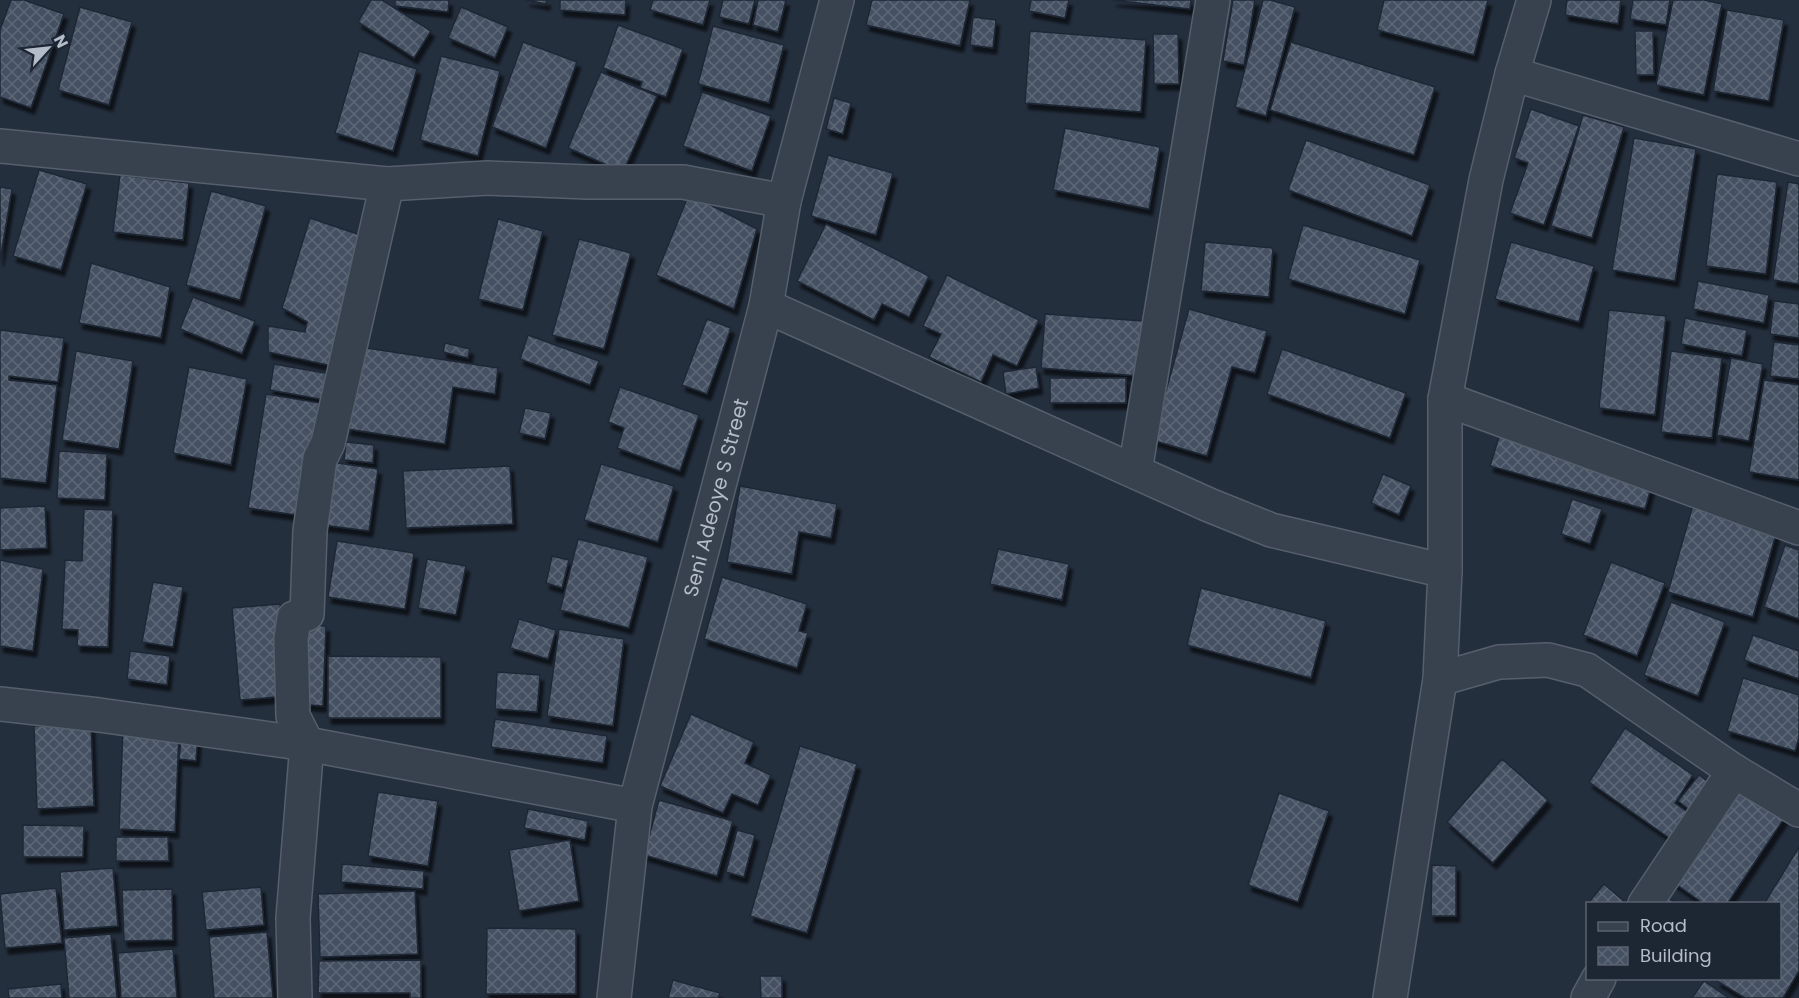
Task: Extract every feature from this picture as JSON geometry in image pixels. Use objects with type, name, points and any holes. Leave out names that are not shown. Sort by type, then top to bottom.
[{"type":"street","name":"Seni Adeoye S Street","points":[[614,998],[635,806],[766,306],[784,201],[837,0]]},
{"type":"street","points":[[1135,471],[1212,0]]},
{"type":"street","points":[[1391,997],[1440,679],[1445,571],[1444,399],[1486,180],[1512,74],[1534,0]]},
{"type":"street","points":[[1512,74],[1799,159]]},
{"type":"street","points":[[0,146],[387,184],[487,178],[587,182],[683,182],[784,201]]},
{"type":"street","points":[[295,998],[293,918],[307,744],[293,716],[291,639],[294,618],[307,614],[310,531],[320,459],[328,442],[387,184]]},
{"type":"street","points":[[766,306],[1209,505],[1271,530],[1445,571]]},
{"type":"street","points":[[1444,399],[1799,528]]},
{"type":"street","points":[[1440,679],[1499,662],[1548,660],[1587,670],[1734,771],[1799,810]]},
{"type":"street","points":[[0,704],[99,715],[307,744],[635,806]]},
{"type":"street","points":[[1646,902],[1734,771]]},
{"type":"street","points":[[1588,998],[1598,980]]},
{"type":"building","points":[[11,0],[24,0],[64,14],[31,108],[0,97],[0,30]]},
{"type":"building","points":[[371,0],[382,0],[431,31],[414,58],[358,22]]},
{"type":"building","points":[[395,0],[449,0],[448,12],[395,6]]},
{"type":"building","points":[[526,0],[547,0],[546,4]]},
{"type":"building","points":[[560,0],[626,0],[625,15],[560,10]]},
{"type":"building","points":[[653,0],[710,0],[703,25],[650,10]]},
{"type":"building","points":[[723,0],[755,0],[749,24],[719,17]]},
{"type":"building","points":[[758,0],[786,0],[778,32],[753,25]]},
{"type":"building","points":[[872,0],[970,0],[960,46],[866,25]]},
{"type":"building","points":[[1031,0],[1069,0],[1065,18],[1029,11]]},
{"type":"building","points":[[1112,0],[1191,0],[1190,9]]},
{"type":"building","points":[[1233,0],[1255,0],[1244,65],[1223,61]]},
{"type":"building","points":[[1263,0],[1295,7],[1266,116],[1235,107]]},
{"type":"building","points":[[1384,0],[1488,0],[1474,55],[1377,30]]},
{"type":"building","points":[[1567,0],[1621,0],[1618,24],[1565,15]]},
{"type":"building","points":[[1633,0],[1670,0],[1666,25],[1630,19]]},
{"type":"building","points":[[1673,0],[1704,0],[1722,4],[1704,95],[1656,85]]},
{"type":"building","points":[[80,7],[132,22],[109,105],[58,90]]},
{"type":"building","points":[[461,7],[508,27],[495,58],[448,38]]},
{"type":"building","points":[[1727,10],[1784,20],[1769,101],[1713,91]]},
{"type":"building","points":[[973,17],[996,20],[993,48],[970,45]]},
{"type":"building","points":[[618,25],[683,49],[666,97],[640,88],[642,82],[603,68]]},
{"type":"building","points":[[713,26],[784,45],[769,103],[698,84]]},
{"type":"building","points":[[1030,31],[1146,40],[1141,112],[1025,103]]},
{"type":"building","points":[[1635,31],[1653,31],[1654,75],[1636,75]]},
{"type":"building","points":[[1153,34],[1178,34],[1179,84],[1154,84]]},
{"type":"building","points":[[523,42],[577,62],[546,148],[492,127]]},
{"type":"building","points":[[1291,42],[1435,87],[1414,155],[1270,110]]},
{"type":"building","points":[[359,51],[417,69],[393,151],[335,133]]},
{"type":"building","points":[[441,56],[500,71],[478,156],[420,140]]},
{"type":"building","points":[[601,72],[657,96],[623,172],[568,148]]},
{"type":"building","points":[[702,92],[771,116],[752,171],[683,146]]},
{"type":"building","points":[[834,98],[851,103],[843,134],[826,129]]},
{"type":"building","points":[[1531,109],[1579,126],[1544,225],[1510,213],[1528,163],[1514,158]]},
{"type":"building","points":[[1583,115],[1624,127],[1592,238],[1551,226]]},
{"type":"building","points":[[1065,128],[1160,147],[1149,209],[1053,190]]},
{"type":"building","points":[[1634,138],[1696,149],[1675,281],[1612,270]]},
{"type":"building","points":[[1306,140],[1430,185],[1412,236],[1288,190]]},
{"type":"building","points":[[828,155],[893,173],[876,235],[811,216]]},
{"type":"building","points":[[39,170],[87,184],[61,270],[13,256]]},
{"type":"building","points":[[1717,174],[1777,182],[1766,274],[1706,266]]},
{"type":"building","points":[[120,175],[189,183],[183,240],[113,232]]},
{"type":"building","points":[[1788,182],[1799,184],[1799,284],[1773,280]]},
{"type":"building","points":[[0,187],[12,189],[0,261]]},
{"type":"building","points":[[211,191],[266,206],[240,300],[186,285]]},
{"type":"building","points":[[689,194],[757,229],[734,309],[656,275]]},
{"type":"building","points":[[310,218],[366,237],[332,366],[268,352],[268,326],[305,332],[307,322],[282,308]]},
{"type":"building","points":[[498,219],[543,231],[523,310],[478,299]]},
{"type":"building","points":[[826,224],[929,276],[909,317],[882,304],[874,320],[797,281]]},
{"type":"building","points":[[1303,225],[1420,260],[1405,314],[1288,279]]},
{"type":"building","points":[[579,239],[631,253],[604,349],[552,335]]},
{"type":"building","points":[[1205,242],[1273,248],[1269,297],[1201,291]]},
{"type":"building","points":[[1511,242],[1594,266],[1579,322],[1495,299]]},
{"type":"building","points":[[91,263],[170,287],[161,338],[79,323]]},
{"type":"building","points":[[947,275],[1039,320],[1017,366],[993,355],[981,382],[929,357],[941,334],[923,326]]},
{"type":"building","points":[[1698,281],[1769,295],[1764,323],[1693,309]]},
{"type":"building","points":[[193,297],[255,321],[242,354],[180,329]]},
{"type":"building","points":[[1774,301],[1799,304],[1799,338],[1770,334]]},
{"type":"building","points":[[1189,309],[1267,331],[1255,373],[1232,367],[1207,456],[1152,440]]},
{"type":"building","points":[[1609,310],[1666,316],[1655,415],[1599,408]]},
{"type":"building","points":[[1045,314],[1143,321],[1139,376],[1041,368]]},
{"type":"building","points":[[1685,318],[1747,330],[1742,356],[1681,344]]},
{"type":"building","points":[[707,319],[731,328],[707,394],[682,385]]},
{"type":"building","points":[[0,330],[64,338],[58,382],[9,376],[9,380],[57,385],[46,483],[0,478]]},
{"type":"building","points":[[528,335],[599,361],[590,385],[520,359]]},
{"type":"building","points":[[1774,342],[1799,345],[1799,379],[1770,376]]},
{"type":"building","points":[[445,343],[470,349],[468,358],[443,352]]},
{"type":"building","points":[[360,347],[498,368],[495,394],[453,387],[445,444],[347,429]]},
{"type":"building","points":[[1282,349],[1406,393],[1390,438],[1267,394]]},
{"type":"building","points":[[76,351],[133,361],[119,449],[62,440]]},
{"type":"building","points":[[1671,351],[1722,358],[1712,438],[1661,432]]},
{"type":"building","points":[[1731,358],[1763,364],[1749,441],[1717,435]]},
{"type":"building","points":[[274,364],[330,374],[325,400],[270,390]]},
{"type":"building","points":[[189,367],[247,379],[231,465],[173,453]]},
{"type":"building","points":[[1036,367],[1039,388],[1006,394],[1003,372]]},
{"type":"building","points":[[1050,378],[1126,378],[1126,403],[1050,403]]},
{"type":"building","points":[[1764,380],[1799,385],[1799,480],[1749,472]]},
{"type":"building","points":[[620,387],[699,415],[680,471],[617,448],[624,428],[608,422]]},
{"type":"building","points":[[266,394],[320,403],[303,516],[248,508]]},
{"type":"building","points":[[525,408],[551,413],[545,439],[519,433]]},
{"type":"building","points":[[1500,434],[1654,477],[1645,509],[1490,466]]},
{"type":"building","points":[[346,442],[374,445],[373,463],[344,460]]},
{"type":"building","points":[[59,451],[107,454],[105,500],[57,498]]},
{"type":"building","points":[[324,461],[378,469],[369,531],[315,524]]},
{"type":"building","points":[[601,464],[674,486],[658,542],[584,520]]},
{"type":"building","points":[[510,466],[513,524],[406,528],[403,471]]},
{"type":"building","points":[[1383,474],[1411,486],[1399,515],[1371,503]]},
{"type":"building","points":[[740,486],[837,504],[831,538],[799,532],[792,574],[727,562]]},
{"type":"building","points":[[1695,498],[1779,523],[1753,617],[1668,592]]},
{"type":"building","points":[[1572,499],[1602,509],[1590,544],[1561,534]]},
{"type":"building","points":[[45,506],[47,548],[0,550],[0,508]]},
{"type":"building","points":[[84,509],[113,510],[108,647],[77,646],[78,630],[62,629],[65,560],[82,561]]},
{"type":"building","points":[[578,539],[648,557],[629,628],[560,610]]},
{"type":"building","points":[[337,541],[414,553],[405,609],[328,597]]},
{"type":"building","points":[[1785,545],[1799,550],[1799,619],[1764,607]]},
{"type":"building","points":[[998,549],[1069,564],[1062,600],[990,584]]},
{"type":"building","points":[[552,556],[569,560],[562,588],[546,583]]},
{"type":"building","points":[[427,559],[466,566],[456,615],[418,608]]},
{"type":"building","points":[[0,560],[43,569],[33,651],[0,646]]},
{"type":"building","points":[[1611,562],[1665,583],[1637,656],[1583,635]]},
{"type":"building","points":[[722,577],[807,604],[799,631],[808,633],[797,668],[704,639]]},
{"type":"building","points":[[153,582],[183,587],[173,647],[142,642]]},
{"type":"building","points":[[1201,588],[1326,621],[1311,678],[1187,645]]},
{"type":"building","points":[[1671,602],[1725,622],[1698,696],[1644,675]]},
{"type":"building","points":[[280,604],[288,696],[240,700],[232,608]]},
{"type":"building","points":[[519,619],[556,630],[548,659],[510,648]]},
{"type":"building","points":[[300,625],[326,626],[323,706],[297,704]]},
{"type":"building","points":[[559,629],[624,639],[613,726],[547,716]]},
{"type":"building","points":[[1753,635],[1799,651],[1799,679],[1744,660]]},
{"type":"building","points":[[130,651],[170,656],[167,685],[127,679]]},
{"type":"building","points":[[328,656],[441,657],[441,718],[328,718]]},
{"type":"building","points":[[497,672],[540,675],[537,712],[495,709]]},
{"type":"building","points":[[1743,678],[1799,695],[1799,738],[1795,751],[1727,731]]},
{"type":"building","points":[[691,714],[754,742],[745,763],[771,775],[758,805],[732,794],[723,813],[660,786]]},
{"type":"building","points":[[495,719],[607,736],[603,763],[491,747]]},
{"type":"building","points":[[91,724],[94,806],[37,809],[34,726]]},
{"type":"building","points":[[1625,728],[1693,775],[1675,803],[1693,816],[1675,842],[1589,782]]},
{"type":"building","points":[[123,729],[179,732],[175,832],[119,829]]},
{"type":"building","points":[[182,732],[198,733],[196,761],[179,759]]},
{"type":"building","points":[[800,746],[857,764],[807,933],[750,916]]},
{"type":"building","points":[[1502,759],[1548,800],[1493,863],[1447,822]]},
{"type":"building","points":[[1699,775],[1717,789],[1696,815],[1678,801]]},
{"type":"building","points":[[1740,786],[1785,817],[1728,902],[1701,902],[1673,882]]},
{"type":"building","points":[[378,792],[438,801],[428,866],[368,856]]},
{"type":"building","points":[[1279,793],[1329,811],[1298,902],[1248,885]]},
{"type":"building","points":[[659,800],[733,821],[717,876],[644,855]]},
{"type":"building","points":[[528,809],[588,821],[585,840],[524,828]]},
{"type":"building","points":[[23,825],[84,826],[83,857],[23,857]]},
{"type":"building","points":[[737,830],[755,835],[744,877],[726,872]]},
{"type":"building","points":[[116,837],[168,837],[169,861],[116,861]]},
{"type":"building","points":[[570,840],[579,901],[519,911],[509,850]]},
{"type":"building","points":[[1799,847],[1799,971],[1783,998],[1745,998],[1717,981],[1781,980],[1781,902],[1765,902]]},
{"type":"building","points":[[342,864],[424,871],[423,889],[341,882]]},
{"type":"building","points":[[1432,865],[1456,866],[1456,916],[1431,916]]},
{"type":"building","points":[[113,868],[118,926],[64,930],[60,872]]},
{"type":"building","points":[[1604,884],[1625,902],[1589,902]]},
{"type":"building","points":[[261,887],[264,925],[206,930],[202,892]]},
{"type":"building","points":[[56,888],[62,943],[5,948],[0,894]]},
{"type":"building","points":[[172,889],[173,940],[124,941],[122,890]]},
{"type":"building","points":[[415,891],[418,954],[320,957],[318,894]]},
{"type":"building","points":[[1660,894],[1675,902],[1656,902]]},
{"type":"building","points":[[487,928],[576,929],[576,994],[486,994]]},
{"type":"building","points":[[267,932],[273,998],[214,998],[209,937]]},
{"type":"building","points":[[111,934],[117,998],[69,998],[64,938]]},
{"type":"building","points":[[173,949],[177,998],[121,998],[118,953]]},
{"type":"building","points":[[421,960],[421,998],[410,998],[410,993],[318,993],[319,961]]},
{"type":"building","points":[[760,976],[782,976],[782,998],[761,998]]},
{"type":"building","points":[[673,980],[720,993],[718,998],[668,998]]},
{"type":"building","points":[[1704,981],[1729,998],[1692,998]]},
{"type":"building","points":[[61,984],[62,998],[9,998],[8,989]]}]
